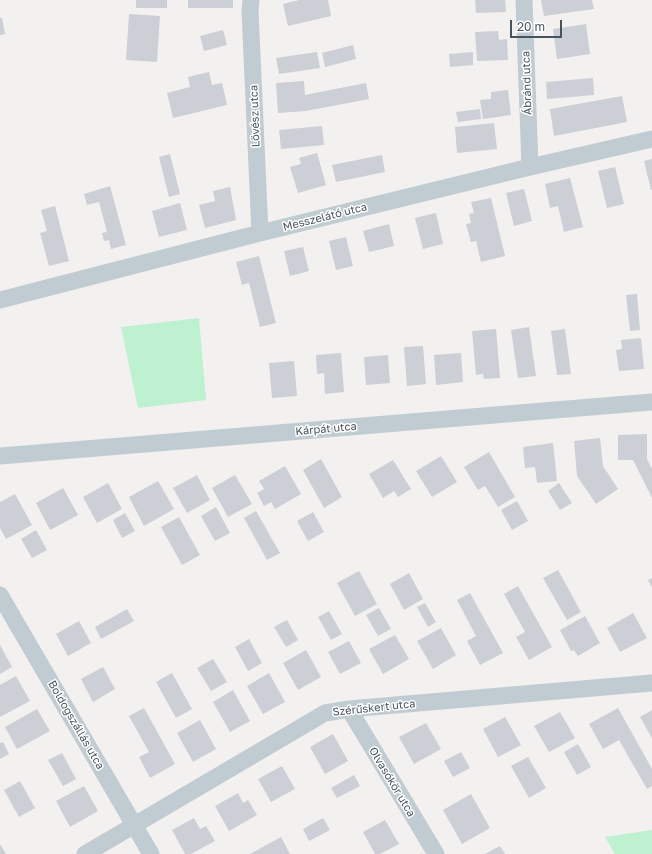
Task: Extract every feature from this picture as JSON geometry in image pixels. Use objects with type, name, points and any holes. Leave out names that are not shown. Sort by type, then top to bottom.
[{"type":"street","name":"Lövész utca","points":[[251,0],[250,11],[260,233]]},
{"type":"street","name":"Ábránd utca","points":[[524,0],[530,167]]},
{"type":"street","name":"Messzelátó utca","points":[[0,300],[260,233],[530,167],[652,139]]},
{"type":"street","name":"Kárpát utca","points":[[0,456],[652,402]]},
{"type":"street","name":"Boldogszállás utca","points":[[0,595],[152,854]]},
{"type":"street","name":"Szérűskert utca","points":[[85,854],[325,713],[652,683]]},
{"type":"street","name":"Olvasókör utca","points":[[349,710],[436,854]]},
{"type":"green space","points":[[199,318],[206,400],[138,408],[121,327]]},
{"type":"green space","points":[[652,830],[652,854],[615,854],[605,837]]},
{"type":"building","points":[[136,0],[167,0],[167,8],[136,8]]},
{"type":"building","points":[[188,0],[233,0],[233,8],[188,8]]},
{"type":"building","points":[[299,0],[328,0],[331,16],[288,26],[283,4]]},
{"type":"building","points":[[475,0],[505,0],[506,12],[476,13]]},
{"type":"building","points":[[541,0],[592,0],[594,9],[544,16]]},
{"type":"building","points":[[129,14],[160,16],[157,62],[126,60]]},
{"type":"building","points":[[0,18],[2,18],[5,34],[0,35]]},
{"type":"building","points":[[586,24],[590,54],[557,59],[553,29]]},
{"type":"building","points":[[223,30],[227,45],[204,51],[200,36]]},
{"type":"building","points":[[498,31],[499,40],[507,39],[508,60],[477,61],[475,32]]},
{"type":"building","points":[[353,45],[356,59],[325,67],[322,53]]},
{"type":"building","points":[[317,52],[320,68],[279,74],[276,58]]},
{"type":"building","points":[[473,52],[473,65],[450,67],[449,54]]},
{"type":"building","points":[[209,72],[212,85],[222,83],[227,105],[173,118],[167,93],[190,87],[188,77]]},
{"type":"building","points":[[593,78],[594,95],[547,99],[546,82]]},
{"type":"building","points":[[304,81],[305,95],[366,83],[369,99],[306,111],[278,113],[276,83]]},
{"type":"building","points":[[508,90],[511,115],[483,119],[480,100],[491,99],[491,92]]},
{"type":"building","points":[[622,96],[627,122],[554,136],[550,109]]},
{"type":"building","points":[[480,109],[481,119],[458,122],[456,112]]},
{"type":"building","points":[[494,123],[497,149],[457,153],[455,127]]},
{"type":"building","points":[[322,126],[324,145],[281,149],[279,130]]},
{"type":"building","points":[[317,153],[326,185],[298,193],[290,167],[301,164],[299,158]]},
{"type":"building","points":[[170,154],[180,194],[169,197],[159,157]]},
{"type":"building","points":[[382,155],[385,172],[336,182],[332,165]]},
{"type":"building","points":[[652,159],[652,190],[651,190],[644,161]]},
{"type":"building","points":[[615,167],[624,204],[607,208],[598,171]]},
{"type":"building","points":[[570,178],[583,227],[564,232],[558,206],[550,208],[545,184]]},
{"type":"building","points":[[110,186],[126,245],[111,249],[109,240],[104,241],[102,233],[107,232],[99,202],[87,205],[84,194]]},
{"type":"building","points":[[230,187],[236,220],[205,228],[199,205],[215,201],[213,191]]},
{"type":"building","points":[[524,189],[532,221],[514,226],[506,193]]},
{"type":"building","points":[[491,198],[505,256],[481,262],[476,241],[471,242],[466,224],[471,223],[469,214],[474,213],[471,202]]},
{"type":"building","points":[[180,203],[187,230],[159,237],[152,211]]},
{"type":"building","points":[[55,206],[69,261],[49,266],[40,233],[47,231],[41,210]]},
{"type":"building","points":[[436,213],[443,244],[423,249],[415,218]]},
{"type":"building","points":[[389,224],[394,246],[369,252],[363,231]]},
{"type":"building","points":[[346,237],[353,266],[336,270],[329,241]]},
{"type":"building","points":[[303,247],[309,271],[290,276],[284,251]]},
{"type":"building","points":[[259,256],[276,323],[260,327],[249,283],[242,285],[236,262]]},
{"type":"building","points":[[637,294],[640,330],[630,331],[626,295]]},
{"type":"building","points":[[529,327],[536,376],[518,378],[511,330]]},
{"type":"building","points":[[496,329],[500,378],[484,379],[483,374],[476,375],[472,331]]},
{"type":"building","points":[[565,329],[571,374],[557,375],[551,331]]},
{"type":"building","points":[[641,338],[644,369],[619,371],[616,350],[622,349],[621,340]]},
{"type":"building","points":[[423,346],[426,384],[407,386],[404,347]]},
{"type":"building","points":[[341,353],[344,392],[325,394],[324,373],[317,374],[316,355]]},
{"type":"building","points":[[461,353],[463,382],[436,385],[434,355]]},
{"type":"building","points":[[388,355],[390,383],[366,385],[364,357]]},
{"type":"building","points":[[294,361],[297,396],[272,398],[269,363]]},
{"type":"building","points":[[647,434],[647,459],[652,469],[652,498],[633,460],[618,460],[618,435]]},
{"type":"building","points":[[600,438],[603,466],[618,489],[596,504],[577,476],[574,441]]},
{"type":"building","points":[[553,443],[557,481],[537,483],[535,467],[525,468],[523,447]]},
{"type":"building","points":[[489,452],[515,497],[498,507],[485,486],[478,490],[464,467]]},
{"type":"building","points":[[441,456],[457,482],[432,497],[416,471]]},
{"type":"building","points":[[321,459],[342,497],[324,508],[303,470]]},
{"type":"building","points":[[393,460],[411,489],[398,497],[394,491],[383,498],[369,474]]},
{"type":"building","points":[[285,466],[301,494],[275,509],[271,502],[264,506],[257,493],[264,489],[259,481]]},
{"type":"building","points":[[197,475],[210,500],[187,513],[173,488]]},
{"type":"building","points":[[235,475],[252,504],[228,517],[212,488]]},
{"type":"building","points":[[158,481],[174,509],[144,526],[129,497]]},
{"type":"building","points":[[108,483],[122,509],[97,523],[83,497]]},
{"type":"building","points":[[559,483],[572,503],[560,510],[548,491]]},
{"type":"building","points":[[63,488],[78,515],[50,530],[36,503]]},
{"type":"building","points":[[15,494],[32,525],[6,539],[0,528],[0,502]]},
{"type":"building","points":[[517,501],[528,521],[512,530],[501,510]]},
{"type":"building","points":[[216,507],[230,533],[215,541],[201,516]]},
{"type":"building","points":[[256,511],[280,553],[267,560],[244,518]]},
{"type":"building","points":[[313,512],[324,532],[308,541],[297,521]]},
{"type":"building","points":[[125,513],[135,531],[122,538],[113,520]]},
{"type":"building","points":[[179,517],[200,555],[182,565],[161,527]]},
{"type":"building","points":[[36,530],[47,550],[32,558],[21,539]]},
{"type":"building","points":[[558,570],[581,612],[567,620],[543,578]]},
{"type":"building","points":[[359,571],[377,604],[355,616],[337,583]]},
{"type":"building","points":[[409,573],[423,599],[404,610],[390,584]]},
{"type":"building","points":[[652,578],[652,587],[648,580]]},
{"type":"building","points":[[518,586],[552,647],[529,660],[516,637],[525,632],[504,594]]},
{"type":"building","points":[[470,593],[503,653],[480,665],[467,641],[476,636],[457,600]]},
{"type":"building","points":[[425,603],[436,622],[428,627],[417,607]]},
{"type":"building","points":[[379,608],[391,629],[378,636],[366,615]]},
{"type":"building","points":[[127,609],[134,621],[101,639],[95,627]]},
{"type":"building","points":[[329,611],[342,634],[331,640],[318,617]]},
{"type":"building","points":[[633,613],[647,638],[620,652],[607,628]]},
{"type":"building","points":[[585,616],[600,643],[578,656],[574,650],[571,651],[560,630]]},
{"type":"building","points":[[287,620],[298,640],[286,647],[274,627]]},
{"type":"building","points":[[79,621],[91,643],[68,656],[56,634]]},
{"type":"building","points":[[441,628],[456,655],[433,669],[417,641]]},
{"type":"building","points":[[395,635],[409,659],[383,674],[369,649]]},
{"type":"building","points":[[249,639],[262,663],[248,671],[235,647]]},
{"type":"building","points":[[349,641],[361,663],[340,674],[328,652]]},
{"type":"building","points":[[0,645],[12,667],[0,674]]},
{"type":"building","points":[[306,650],[321,677],[298,690],[283,663]]},
{"type":"building","points":[[213,659],[227,682],[211,691],[197,668]]},
{"type":"building","points":[[103,667],[115,689],[93,702],[81,679]]},
{"type":"building","points":[[172,673],[192,709],[176,718],[156,682]]},
{"type":"building","points":[[269,673],[285,702],[263,714],[247,686]]},
{"type":"building","points":[[16,676],[30,701],[0,717],[0,685]]},
{"type":"building","points":[[233,690],[250,721],[230,732],[213,702]]},
{"type":"building","points":[[144,708],[175,764],[150,778],[139,757],[149,752],[129,716]]},
{"type":"building","points":[[618,708],[652,769],[652,786],[647,789],[619,740],[603,749],[589,724]]},
{"type":"building","points":[[37,709],[50,731],[17,749],[5,727]]},
{"type":"building","points":[[652,710],[652,738],[640,717]]},
{"type":"building","points":[[560,712],[575,738],[549,752],[534,726]]},
{"type":"building","points":[[505,717],[521,745],[498,757],[483,729]]},
{"type":"building","points":[[200,720],[216,749],[193,762],[177,733]]},
{"type":"building","points":[[426,723],[441,749],[414,764],[399,737]]},
{"type":"building","points":[[333,734],[348,761],[325,774],[310,747]]},
{"type":"building","points":[[3,742],[9,754],[0,759],[0,743]]},
{"type":"building","points":[[578,744],[591,767],[577,775],[564,752]]},
{"type":"building","points":[[461,752],[470,768],[453,777],[444,761]]},
{"type":"building","points":[[62,753],[76,779],[63,786],[48,760]]},
{"type":"building","points":[[528,757],[546,788],[529,798],[511,766]]},
{"type":"building","points":[[282,766],[295,789],[271,802],[258,779]]},
{"type":"building","points":[[354,775],[360,786],[337,798],[331,788]]},
{"type":"building","points":[[20,781],[35,808],[19,817],[4,790]]},
{"type":"building","points":[[84,786],[98,811],[70,827],[56,801]]},
{"type":"building","points":[[238,793],[243,803],[248,800],[257,815],[229,831],[215,806]]},
{"type":"building","points":[[471,794],[490,828],[462,844],[443,810]]},
{"type":"building","points":[[194,818],[200,829],[206,826],[215,841],[191,854],[185,854],[172,830]]},
{"type":"building","points":[[323,818],[330,830],[309,841],[303,829]]},
{"type":"building","points":[[385,820],[399,844],[380,854],[375,854],[363,832]]},
{"type":"building","points":[[281,837],[290,854],[250,854]]},
{"type":"building","points":[[0,844],[6,854],[0,854]]},
{"type":"building","points":[[500,846],[505,854],[485,854]]}]
